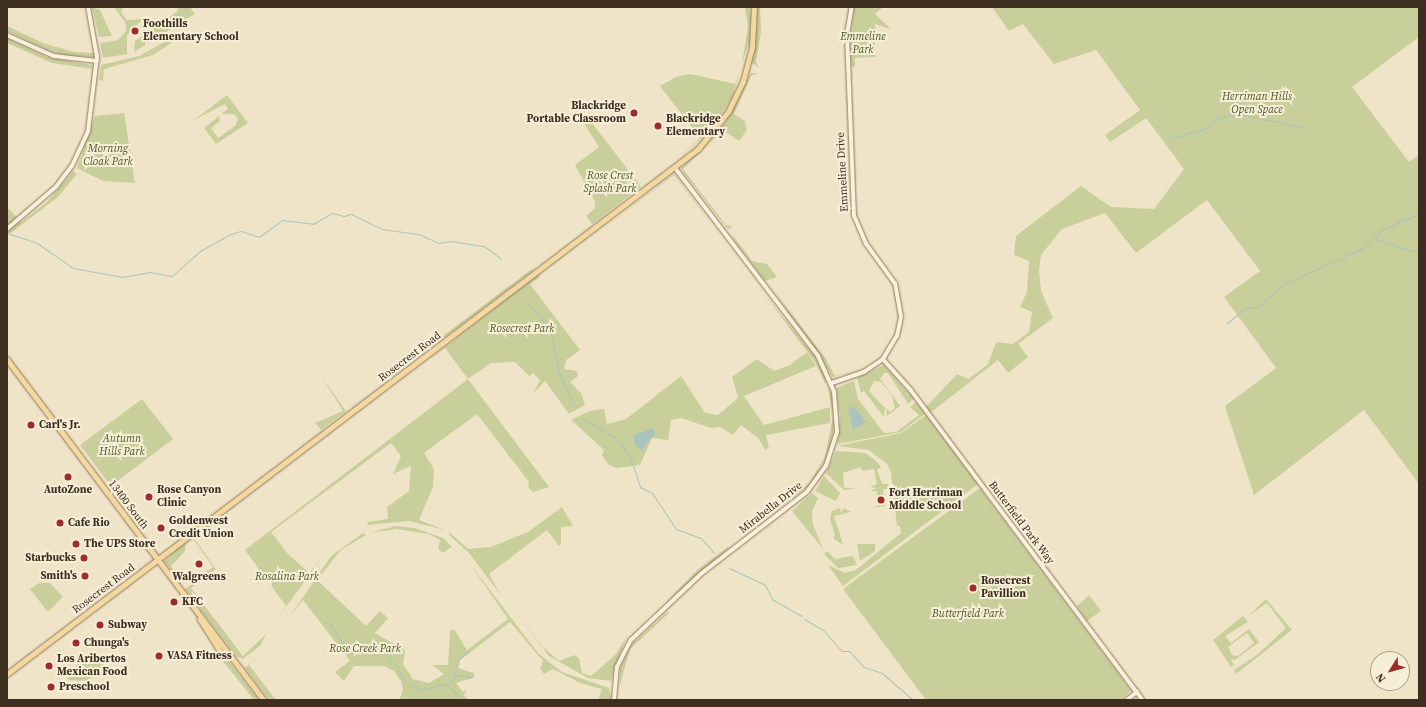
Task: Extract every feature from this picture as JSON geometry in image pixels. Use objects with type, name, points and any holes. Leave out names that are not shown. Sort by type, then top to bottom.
[{"type":"main road","name":"Rosecrest Road","points":[[7,674],[675,168],[714,132],[738,94],[752,47],[754,7]]},
{"type":"main road","name":"13400 South","points":[[7,359],[264,700]]},
{"type":"main road","points":[[196,610],[223,655]]},
{"type":"street","points":[[7,229],[47,197],[76,158],[93,113],[97,61],[96,36],[88,7]]},
{"type":"street","name":"Emmeline Drive","points":[[832,383],[864,372],[883,359],[897,336],[901,308],[895,284],[866,244],[854,216],[847,34],[852,7]]},
{"type":"street","points":[[7,35],[54,56],[97,61]]},
{"type":"street","name":"Mirabella Drive","points":[[614,700],[617,667],[631,640],[701,574],[798,500],[820,476],[837,432],[837,406],[832,383],[818,356],[675,168]]},
{"type":"street","name":"Butterfield Park Way","points":[[883,359],[911,390],[1143,700]]},
{"type":"street","points":[[1127,700],[1137,692]]},
{"type":"green space","points":[[92,7],[100,10],[112,36],[99,37]]},
{"type":"green space","points":[[114,7],[123,7],[121,12],[127,20],[143,19],[127,35],[127,54],[103,58],[100,43],[118,40],[126,31],[125,22]]},
{"type":"green space","points":[[178,7],[190,7],[195,14],[134,52],[135,41],[178,11]]},
{"type":"green space","points":[[745,7],[750,7],[751,22],[749,44],[742,63],[748,28]]},
{"type":"green space","points":[[757,7],[760,7],[761,32],[756,62],[759,68],[752,63]]},
{"type":"green space","name":"Emmeline Park","points":[[854,7],[883,7],[875,14],[891,29],[875,24],[875,57],[855,58],[855,67],[851,66],[850,41]]},
{"type":"green space","name":"Herriman Hills Open Space","points":[[992,7],[1419,7],[1419,37],[1352,87],[1409,162],[1419,155],[1419,484],[1364,410],[1254,495],[1225,406],[1276,368],[1224,297],[1260,271],[1207,200],[1136,253],[1105,213],[1062,229],[1041,255],[1039,270],[1041,291],[1053,318],[1018,344],[1028,357],[1008,373],[998,360],[930,413],[926,407],[957,374],[969,379],[988,364],[996,342],[1013,344],[1029,332],[1032,312],[1020,307],[1027,292],[1029,261],[1014,255],[1016,236],[1081,186],[1111,207],[1154,209],[1184,169],[1146,118],[1110,142],[1105,135],[1140,110],[1096,50],[1054,64],[1023,24],[1009,31]]},
{"type":"green space","points":[[7,26],[43,43],[74,52],[94,53],[94,57],[67,56],[47,50],[7,31]]},
{"type":"green space","points":[[177,35],[182,36],[153,55],[104,69],[103,81],[99,80],[101,65],[139,56]]},
{"type":"green space","points":[[7,38],[47,57],[91,65],[93,69],[52,63],[7,43]]},
{"type":"green space","points":[[740,69],[733,96],[715,125],[678,160],[700,138],[660,86],[678,76],[691,74],[735,84]]},
{"type":"green space","points":[[751,73],[757,73],[751,76],[734,114],[745,121],[747,130],[739,141],[723,130],[683,169],[726,225],[733,227],[728,229],[684,173],[682,167],[709,143],[726,121]]},
{"type":"green space","points":[[227,95],[248,123],[216,144],[204,128],[219,116],[220,121],[211,128],[218,138],[235,126],[238,119],[234,114],[221,114],[228,109],[225,104],[194,120]]},
{"type":"green space","name":"Morning Cloak Park","points":[[124,113],[135,183],[103,181],[77,168],[95,116]]},
{"type":"green space","name":"Rose Crest Splash Park","points":[[589,119],[641,187],[592,224],[586,216],[595,208],[595,202],[575,165],[599,147],[583,122]]},
{"type":"green space","points":[[73,171],[77,174],[58,197],[7,236],[7,207],[21,222],[46,203]]},
{"type":"green space","points":[[674,174],[720,236],[674,175],[598,233]]},
{"type":"green space","points":[[735,230],[734,237],[752,261],[767,264],[777,277],[765,281],[733,238]]},
{"type":"green space","points":[[533,268],[532,271],[440,341],[439,339]]},
{"type":"green space","name":"Rosecrest Park","points":[[537,275],[541,276],[530,284],[580,350],[566,360],[564,369],[577,371],[578,376],[570,382],[581,393],[585,405],[569,414],[545,381],[533,394],[540,380],[533,373],[529,376],[515,362],[491,363],[468,379],[445,348],[416,370]]},
{"type":"green space","points":[[773,289],[826,359],[835,376],[865,368],[833,377]]},
{"type":"green space","points":[[764,294],[814,355],[827,379],[825,383],[815,362]]},
{"type":"green space","points":[[807,352],[816,366],[744,396],[764,425],[830,407],[830,423],[766,435],[769,447],[765,450],[758,438],[741,425],[733,435],[720,427],[711,428],[681,418],[671,420],[668,440],[652,438],[640,465],[617,468],[609,465],[602,456],[604,450],[571,420],[589,411],[604,409],[607,424],[626,419],[681,376],[705,413],[718,415],[738,398],[732,377],[757,359],[774,371],[790,365]]},
{"type":"green space","points":[[884,365],[914,399],[908,404],[888,373],[884,373],[880,379],[900,406],[887,416],[886,408],[890,412],[895,408],[892,396],[881,382],[874,381],[869,391],[885,408],[884,417],[864,391],[861,393],[857,378]]},
{"type":"green space","points":[[321,376],[346,411],[321,430],[315,423],[343,411]]},
{"type":"green space","name":"Rosalina Park","points":[[468,379],[549,487],[533,492],[528,487],[529,482],[477,414],[424,453],[434,469],[433,487],[419,520],[445,530],[409,521],[368,525],[367,522],[388,519],[387,507],[409,491],[411,466],[393,474],[401,456],[391,443],[271,532],[288,554],[309,573],[321,559],[269,630],[286,606],[245,550]]},
{"type":"green space","points":[[854,381],[858,399],[884,433],[896,432],[919,415],[910,407],[916,402],[925,414],[901,432],[838,444],[840,415],[836,388]]},
{"type":"green space","points":[[828,388],[833,396],[835,423],[829,453],[810,485],[787,502],[810,482],[825,457],[833,416]]},
{"type":"green space","name":"Autumn Hills Park","points":[[142,399],[173,439],[111,486],[80,445]]},
{"type":"green space","points":[[926,415],[978,484],[843,586],[828,565],[845,573],[856,570],[901,533],[900,526],[897,526],[891,472],[887,464],[869,450],[837,446],[901,433]]},
{"type":"green space","points":[[836,451],[865,453],[875,460],[881,467],[877,470],[882,484],[888,484],[888,489],[883,489],[885,506],[868,508],[878,506],[877,491],[870,491],[877,488],[870,487],[877,484],[874,469],[862,471],[861,467],[843,473],[844,488],[858,488],[844,490],[826,473]]},
{"type":"green space","points":[[824,476],[840,493],[836,501],[815,491]]},
{"type":"green space","name":"Butterfield Park","points":[[980,488],[1131,690],[1122,700],[926,700],[843,589]]},
{"type":"green space","points":[[812,493],[818,498],[812,512],[813,525],[823,549],[792,511]]},
{"type":"green space","points":[[562,507],[573,526],[561,527],[561,544],[559,546],[547,530],[489,574],[500,594],[469,553],[449,535],[449,532],[468,549],[491,547],[528,532]]},
{"type":"green space","points":[[840,508],[841,513],[844,508],[851,512],[834,516],[843,545],[833,538],[835,535],[830,519],[832,511]]},
{"type":"green space","points":[[212,524],[194,538],[216,569],[191,588],[243,656],[266,634],[261,645],[243,659],[236,656],[185,589],[213,567],[192,537]]},
{"type":"green space","points":[[395,526],[415,528],[443,538],[465,560],[451,547],[443,553],[438,549],[440,540],[429,534],[396,529],[370,533]]},
{"type":"green space","name":"Rose Creek Park","points":[[363,533],[366,535],[341,550],[317,580],[366,626],[380,611],[388,618],[375,633],[405,650],[403,664],[413,679],[429,683],[444,674],[432,665],[448,665],[450,631],[454,629],[467,650],[508,619],[470,564],[538,653],[562,672],[609,688],[611,700],[598,700],[602,689],[580,683],[553,669],[544,674],[540,669],[543,661],[510,622],[460,660],[458,668],[474,673],[474,678],[456,683],[463,692],[467,690],[464,695],[468,700],[399,700],[403,690],[401,681],[394,671],[384,666],[354,666],[344,681],[335,672],[350,661],[303,600],[290,616],[331,556]]},
{"type":"green space","points":[[186,541],[185,551],[171,566],[182,585],[164,561]]},
{"type":"green space","points":[[857,544],[875,544],[875,551],[860,561]]},
{"type":"green space","points":[[729,546],[728,549],[667,601],[697,570]]},
{"type":"green space","points":[[827,551],[835,559],[853,556],[857,565],[838,568],[824,554]]},
{"type":"green space","points":[[39,583],[50,583],[63,597],[48,612],[30,589]]},
{"type":"green space","points":[[1089,595],[1101,611],[1087,621],[1077,606]]},
{"type":"green space","points":[[504,596],[543,647],[559,661],[574,655],[579,658],[582,673],[591,676],[616,654],[626,637],[611,681],[588,678],[549,656]]},
{"type":"green space","points":[[1266,599],[1292,630],[1236,674],[1234,670],[1258,654],[1286,628],[1267,603],[1248,616]]},
{"type":"green space","points":[[667,612],[670,612],[630,649],[620,685],[620,669],[629,647]]},
{"type":"green space","points":[[1243,616],[1248,622],[1225,636],[1231,643],[1249,629],[1259,642],[1235,660],[1231,659],[1234,665],[1231,667],[1213,640]],"holes":[[[1247,633],[1254,643],[1238,656],[1232,655],[1228,647]]]},
{"type":"green space","points":[[94,652],[106,668],[86,681],[69,680],[65,675]]},
{"type":"green space","points":[[261,653],[249,665],[276,700],[269,700],[245,668]]},
{"type":"green space","points":[[225,658],[259,700],[254,700],[222,660]]},
{"type":"water","points":[[854,406],[866,422],[853,430],[848,409]]},
{"type":"water","points":[[653,428],[655,434],[641,451],[634,443],[634,435]]},
{"type":"waterway","points":[[1172,138],[1208,128],[1218,118],[1239,114],[1302,127]]},
{"type":"waterway","points":[[10,234],[37,243],[73,268],[122,277],[149,272],[172,276],[200,251],[231,234],[241,231],[259,237],[282,220],[313,224],[332,213],[344,216],[351,214],[382,229],[419,234],[438,243],[451,241],[484,246],[501,259]]},
{"type":"waterway","points":[[1227,323],[1244,309],[1259,306],[1284,284],[1363,248],[1383,229],[1419,214]]},
{"type":"waterway","points":[[1376,239],[1419,253]]},
{"type":"waterway","points":[[525,301],[550,329],[559,373],[573,403]]},
{"type":"waterway","points":[[582,418],[617,439],[630,456],[640,487],[652,493],[676,529],[701,538],[714,553]]},
{"type":"waterway","points":[[729,568],[765,585],[772,599],[801,616]]},
{"type":"waterway","points":[[804,619],[823,630],[842,651],[849,651],[864,667],[882,673],[913,700]]},
{"type":"waterway","points":[[330,624],[345,647],[363,652]]},
{"type":"waterway","points":[[456,668],[459,659],[469,651]]},
{"type":"waterway","points":[[388,656],[398,668]]},
{"type":"waterway","points":[[399,671],[406,682]]},
{"type":"waterway","points":[[454,676],[456,671]]},
{"type":"waterway","points":[[451,681],[457,675],[471,677]]},
{"type":"waterway","points":[[409,685],[424,689],[446,684],[463,700]]},
{"type":"place","name":"Foothills Elementary School","points":[[135,31]]},
{"type":"place","name":"Blackridge Portable Classroom","points":[[634,113]]},
{"type":"place","name":"Blackridge Elementary","points":[[658,126]]},
{"type":"place","name":"Carl's Jr.","points":[[31,425]]},
{"type":"place","name":"AutoZone","points":[[68,477]]},
{"type":"place","name":"Rose Canyon Clinic","points":[[149,497]]},
{"type":"place","name":"Fort Herriman Middle School","points":[[881,500]]},
{"type":"place","name":"Cafe Rio","points":[[60,523]]},
{"type":"place","name":"Goldenwest Credit Union","points":[[161,528]]},
{"type":"place","name":"The UPS Store","points":[[76,544]]},
{"type":"place","name":"Starbucks","points":[[84,558]]},
{"type":"place","name":"Walgreens","points":[[199,564]]},
{"type":"place","name":"Smith's","points":[[85,576]]},
{"type":"place","name":"Rosecrest Pavillion","points":[[973,588]]},
{"type":"place","name":"KFC","points":[[174,602]]},
{"type":"place","name":"Subway","points":[[100,625]]},
{"type":"place","name":"Chunga's","points":[[76,643]]},
{"type":"place","name":"VASA Fitness","points":[[159,656]]},
{"type":"place","name":"Los Aribertos Mexican Food","points":[[49,666]]},
{"type":"place","name":"Preschool","points":[[51,687]]}]
